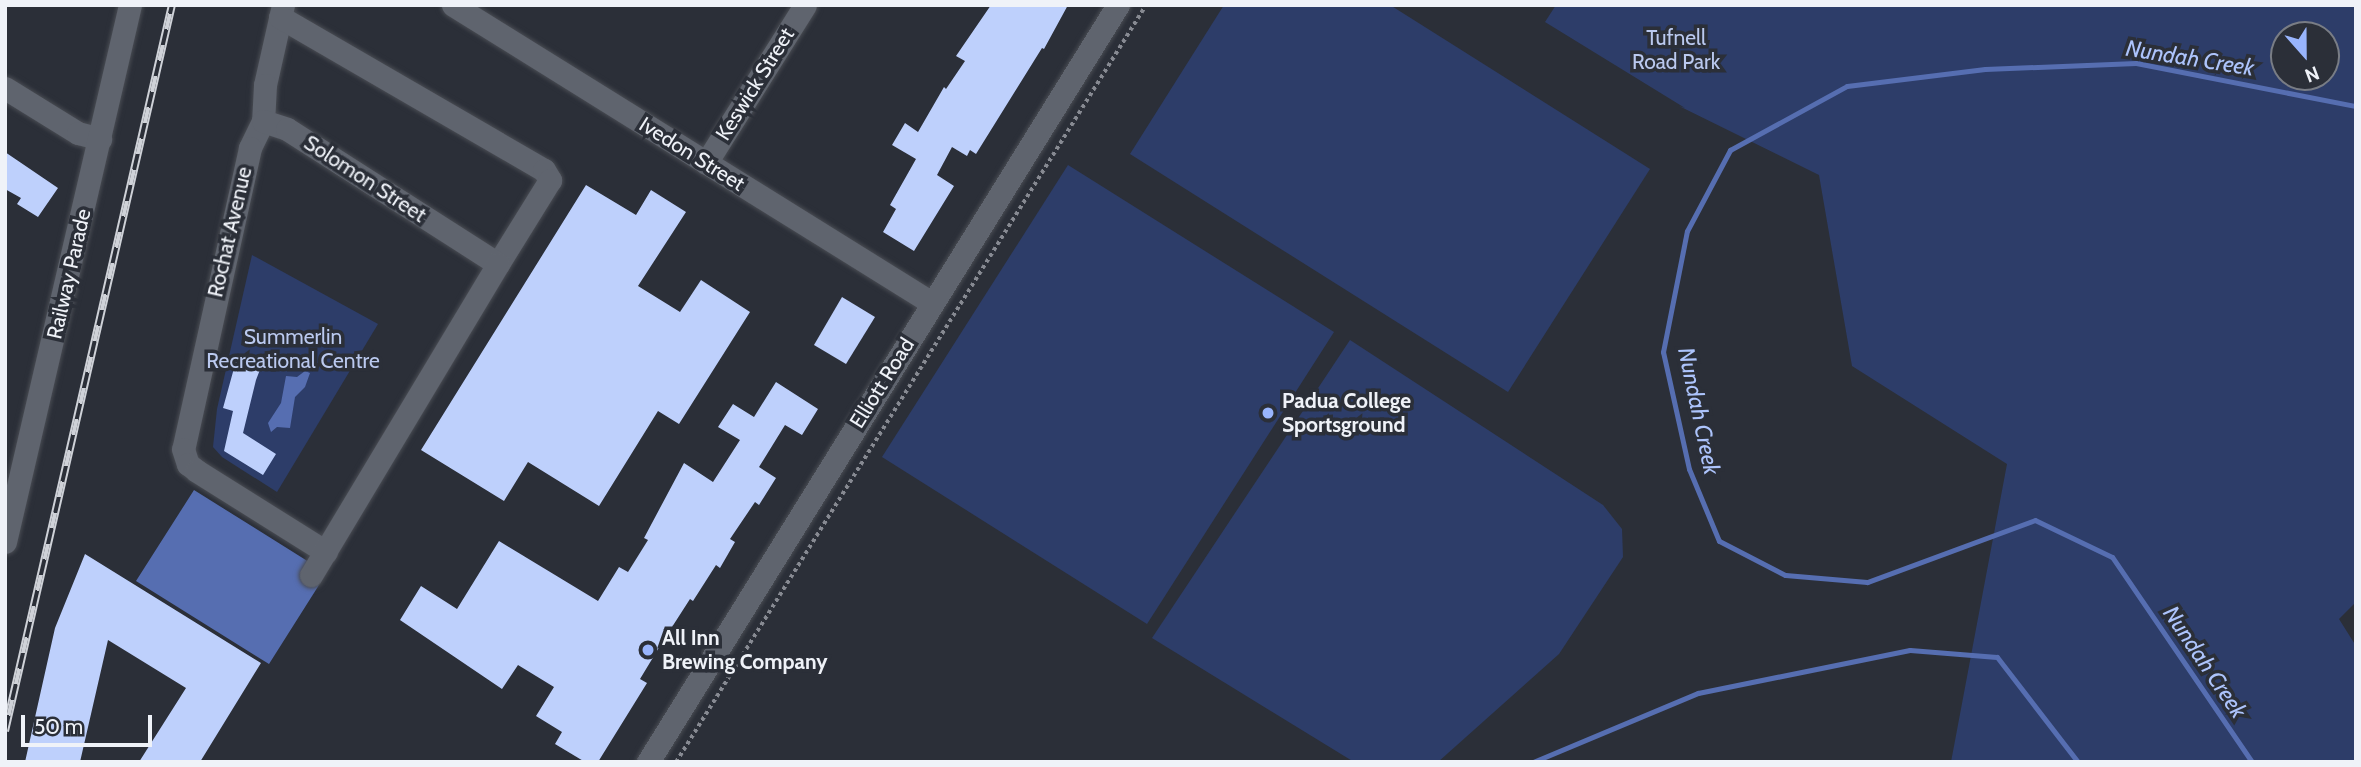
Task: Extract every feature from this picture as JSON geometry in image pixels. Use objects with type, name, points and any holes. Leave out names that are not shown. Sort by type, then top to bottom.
[{"type":"street","name":"Railway Parade","points":[[5,542],[130,5]]},
{"type":"street","name":"Ivedon Street","points":[[453,5],[486,14],[706,163],[932,303]]},
{"type":"street","name":"Keswick Street","points":[[706,163],[805,5]]},
{"type":"street","name":"Elliott Road","points":[[648,762],[1118,5]]},
{"type":"street","points":[[282,11],[544,170],[550,180],[311,575]]},
{"type":"street","name":"Rochat Avenue","points":[[282,11],[265,85],[264,121],[250,148],[183,449],[192,468],[326,552]]},
{"type":"street","points":[[5,88],[78,133],[100,139]]},
{"type":"street","name":"Solomon Street","points":[[264,121],[287,129],[498,264]]},
{"type":"path","points":[[676,762],[1146,5]]},
{"type":"green space","points":[[1224,5],[1390,5],[1650,169],[1508,392],[1130,154]]},
{"type":"green space","name":"Tufnell Road Park","points":[[1556,5],[2356,5],[2356,602],[2339,619],[2356,646],[2356,762],[1951,762],[2007,464],[1852,366],[1819,175],[1679,106],[1685,108],[1545,22]]},
{"type":"green space","points":[[1068,165],[1334,332],[1147,624],[882,457]]},
{"type":"green space","name":"Summerlin Recreational Centre","points":[[252,255],[378,324],[277,492],[222,457],[213,447],[217,409]]},
{"type":"green space","points":[[1350,340],[1603,505],[1622,529],[1623,557],[1559,654],[1438,762],[1354,762],[1152,638]]},
{"type":"shaded area","points":[[305,371],[310,373],[305,387],[295,397],[290,428],[277,427],[271,432],[268,423],[281,403],[286,376],[297,377]]},
{"type":"shaded area","points":[[194,490],[309,562],[302,574],[319,585],[269,664],[136,581]]},
{"type":"building","points":[[991,5],[1068,5],[1044,49],[1042,48],[976,154],[970,150],[967,156],[952,147],[937,175],[954,186],[914,251],[883,232],[896,209],[890,205],[916,159],[892,145],[905,123],[918,132],[944,87],[946,89],[965,61],[956,56]]},
{"type":"building","points":[[5,152],[58,188],[38,217],[17,204],[21,198],[5,189]]},
{"type":"building","points":[[586,185],[636,215],[651,190],[686,212],[638,286],[680,312],[701,280],[750,312],[679,424],[658,411],[599,506],[528,462],[504,501],[421,450]]},
{"type":"building","points":[[842,297],[875,317],[846,364],[814,345]]},
{"type":"building","points":[[266,354],[256,380],[243,433],[276,454],[263,475],[224,451],[233,411],[223,408],[236,361]]},
{"type":"building","points":[[776,382],[818,409],[802,435],[785,425],[759,467],[776,478],[759,505],[755,502],[730,539],[735,542],[720,568],[716,565],[663,641],[640,679],[647,683],[598,762],[585,762],[555,744],[562,732],[536,716],[554,687],[518,665],[502,689],[400,620],[421,586],[457,609],[499,541],[598,601],[619,567],[628,572],[648,540],[644,538],[684,463],[713,482],[740,440],[718,427],[733,404],[754,417]]},
{"type":"building","points":[[85,554],[261,663],[200,762],[139,762],[186,688],[108,640],[80,762],[25,762],[55,628]]},
{"type":"waterway","name":"Nundah Creek","points":[[2252,762],[2112,557],[2035,520],[1867,582],[1785,575],[1719,541],[1689,469],[1663,352],[1687,231],[1730,150],[1847,86],[1985,69],[2136,63],[2356,106]]},
{"type":"waterway","name":"Nundah Creek","points":[[1533,762],[1698,693],[1910,650],[1997,657],[2078,762]]},
{"type":"railway","points":[[5,731],[172,5]]},
{"type":"place","name":"Padua College Sportsground","points":[[1268,413]]},
{"type":"place","name":"All Inn Brewing Company","points":[[648,650]]}]
